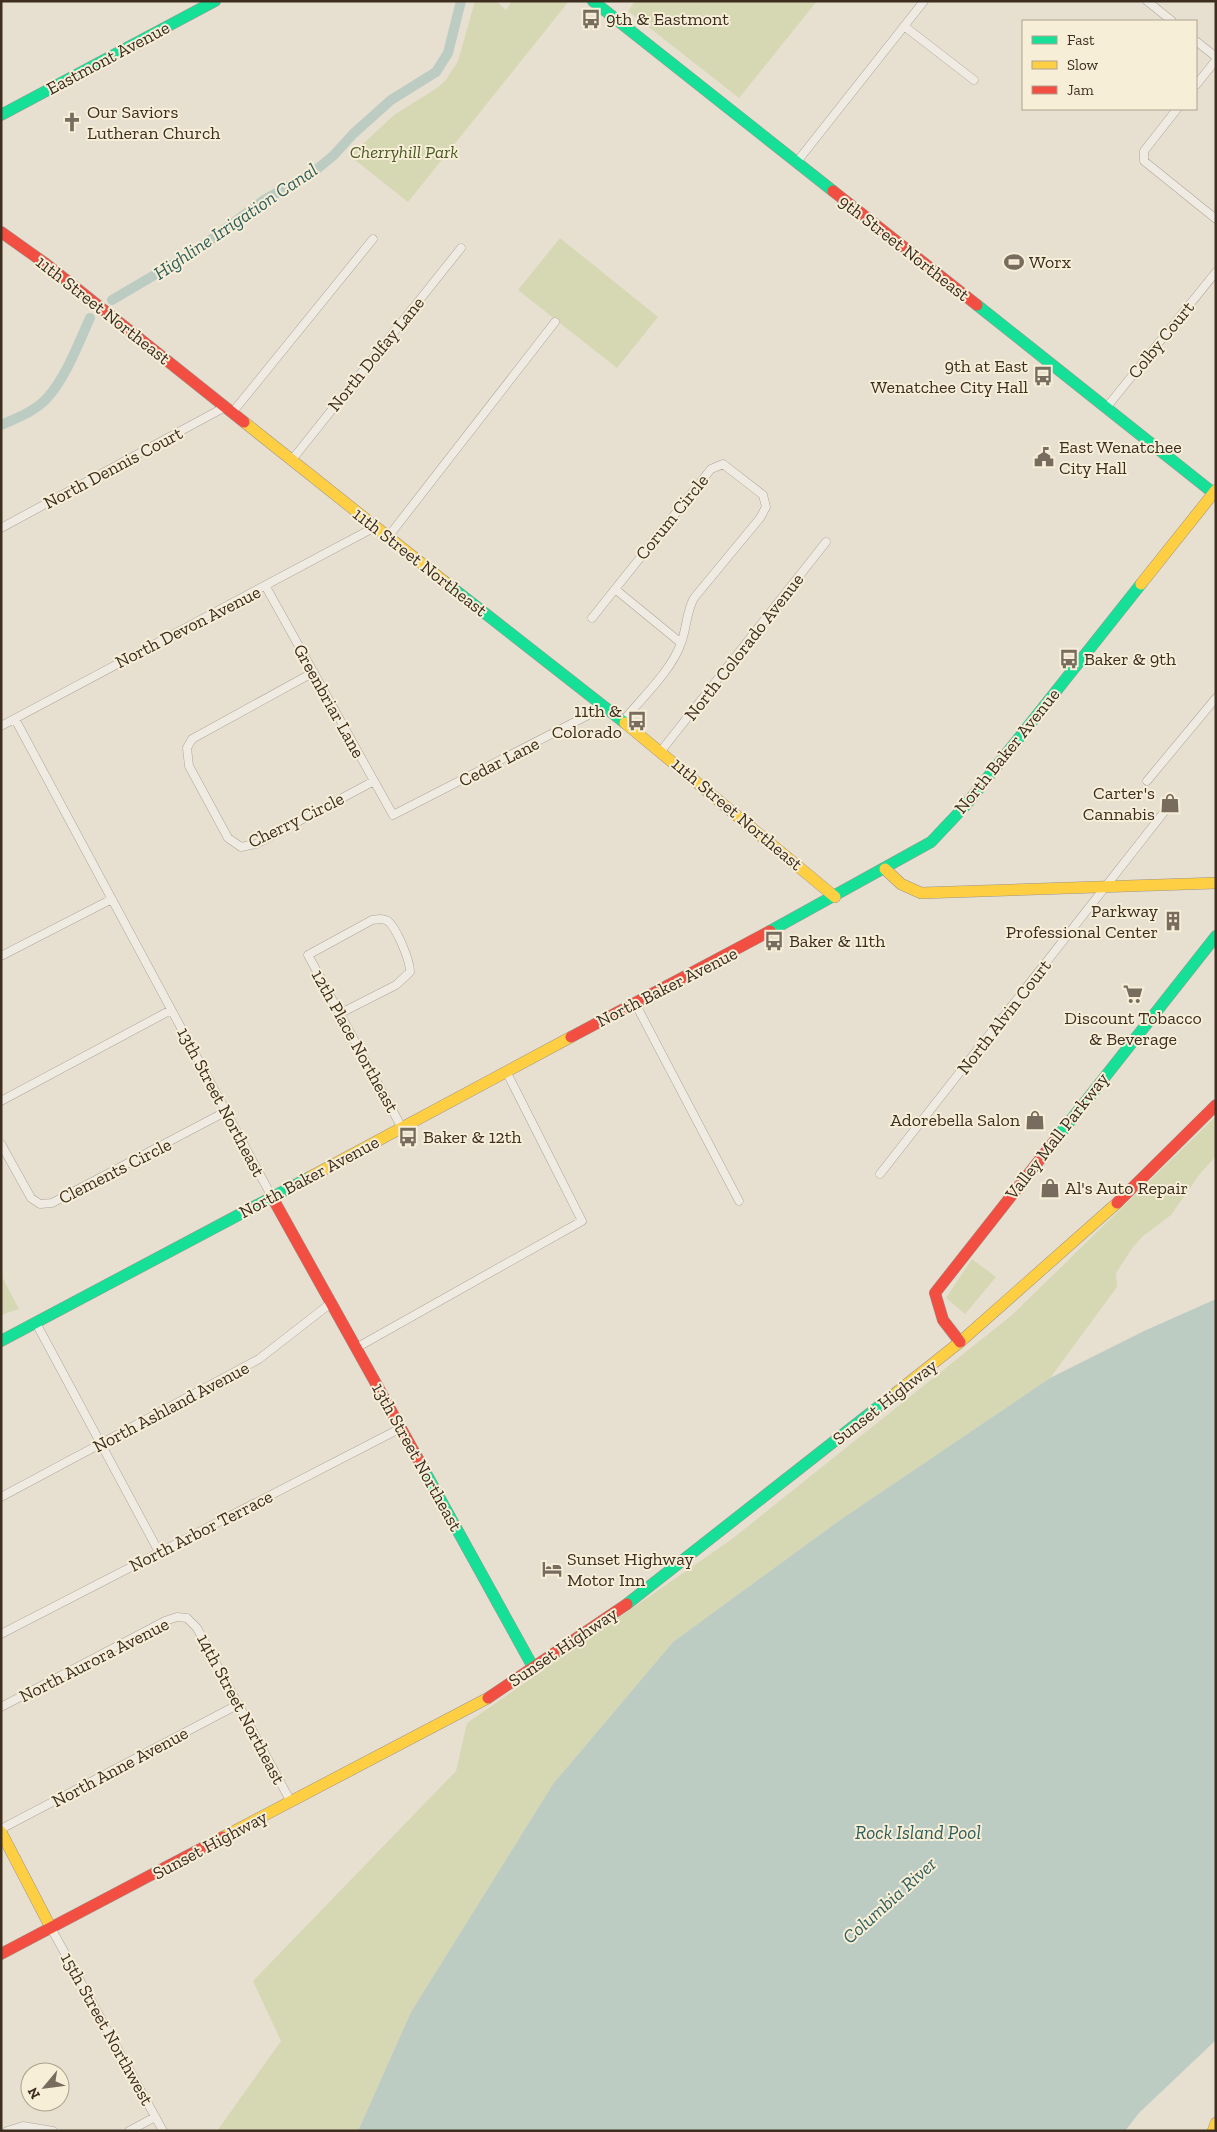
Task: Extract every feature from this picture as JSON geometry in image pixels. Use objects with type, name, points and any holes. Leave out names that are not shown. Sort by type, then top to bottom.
[{"type":"main road","name":"Eastmont Avenue","points":[[1,115],[215,1]]},
{"type":"main road","name":"9th Street Northeast","points":[[593,1],[1215,493]]},
{"type":"main road","name":"11th Street Northeast","points":[[1,232],[48,265],[291,461],[661,751],[836,897]]},
{"type":"main road","name":"North Baker Avenue","points":[[1,1340],[836,897],[931,842],[965,806],[1215,493]]},
{"type":"main road","points":[[884,869],[903,886],[921,893],[1107,885],[1216,884]]},
{"type":"main road","name":"Valley Mall Parkway","points":[[960,1342],[936,1308],[935,1293],[1216,936]]},
{"type":"main road","name":"Sunset Highway","points":[[1,1954],[482,1702],[632,1600],[960,1342],[1107,1213],[1216,1105]]},
{"type":"main road","name":"13th Street Northeast","points":[[272,1197],[533,1667]]},
{"type":"main road","points":[[1,1830],[51,1928]]},
{"type":"main road","points":[[1213,2131],[1216,2123]]},
{"type":"street","points":[[796,163],[924,1]]},
{"type":"street","points":[[1147,1],[1171,20]]},
{"type":"street","points":[[904,26],[974,80]]},
{"type":"street","points":[[1197,42],[1216,58],[1197,84]]},
{"type":"street","points":[[1176,110],[1148,145],[1143,158],[1146,165],[1216,219]]},
{"type":"street","name":"North Dennis Court","points":[[1,528],[228,410],[373,239]]},
{"type":"street","name":"North Dolfay Lane","points":[[291,461],[462,248]]},
{"type":"street","name":"Colby Court","points":[[1106,408],[1216,272]]},
{"type":"street","points":[[388,536],[555,322]]},
{"type":"street","name":"Corum Circle","points":[[592,618],[711,469],[723,464],[732,469],[763,495],[766,507],[760,518],[694,598],[690,606],[681,643],[662,674],[623,721]]},
{"type":"street","name":"North Devon Avenue","points":[[1,726],[266,586],[375,526]]},
{"type":"street","name":"North Colorado Avenue","points":[[661,751],[826,542]]},
{"type":"street","name":"Greenbriar Lane","points":[[266,586],[393,815]]},
{"type":"street","points":[[615,589],[681,643]]},
{"type":"street","name":"Cherry Circle","points":[[314,672],[192,739],[187,748],[186,757],[197,782],[228,838],[241,847],[256,844],[374,781]]},
{"type":"street","points":[[1147,781],[1216,698]]},
{"type":"street","name":"Cedar Lane","points":[[393,815],[604,707]]},
{"type":"street","name":"13th Street Northeast","points":[[15,719],[272,1197]]},
{"type":"street","name":"North Alvin Court","points":[[880,1174],[1164,812]]},
{"type":"street","points":[[1,956],[112,899]]},
{"type":"street","name":"12th Place Northeast","points":[[340,1014],[396,985],[410,972],[407,956],[388,921],[381,918],[372,920],[308,955],[340,1014],[402,1128]]},
{"type":"street","points":[[635,1003],[739,1201]]},
{"type":"street","points":[[1,1100],[171,1010]]},
{"type":"street","points":[[356,1348],[582,1221],[506,1071]]},
{"type":"street","name":"Clements Circle","points":[[1,1144],[31,1198],[40,1204],[52,1203],[225,1112]]},
{"type":"street","name":"North Ashland Avenue","points":[[1,1497],[259,1359],[331,1303]]},
{"type":"street","points":[[36,1323],[159,1552]]},
{"type":"street","name":"North Arbor Terrace","points":[[1,1634],[401,1428]]},
{"type":"street","name":"North Aurora Avenue","points":[[1,1707],[165,1621],[177,1617],[187,1618]]},
{"type":"street","name":"14th Street Northeast","points":[[187,1618],[197,1628],[291,1802]]},
{"type":"street","name":"North Anne Avenue","points":[[1,1830],[239,1704]]},
{"type":"street","name":"15th Street Northwest","points":[[51,1928],[163,2131]]},
{"type":"street","points":[[129,2131],[155,2117]]},
{"type":"street","points":[[7,2131],[23,2126],[54,2131]]},
{"type":"green space","name":"Cherryhill Park","points":[[475,1],[496,1],[506,10],[512,1],[569,1],[408,202],[350,156],[394,115],[445,81],[458,61]]},
{"type":"green space","points":[[635,1],[817,1],[739,98],[628,11]]},
{"type":"green space","points":[[560,238],[658,317],[617,368],[518,290]]},
{"type":"green space","points":[[1216,1116],[1216,1156],[1199,1175],[1171,1215],[1143,1236],[1133,1247],[1116,1273],[1117,1287],[1050,1378],[840,1520],[673,1642],[553,1784],[411,2012],[358,2131],[217,2131],[281,2041],[253,1981],[456,1771],[467,1723],[732,1539],[1012,1315]]},
{"type":"green space","points":[[972,1259],[996,1277],[965,1314],[946,1298]]},
{"type":"green space","points":[[1,1275],[19,1309],[1,1315]]},
{"type":"water","name":"Rock Island Pool","points":[[1216,1299],[1216,2040],[1139,2113],[1125,2131],[358,2131],[411,2012],[553,1784],[673,1642],[840,1520],[1050,1378],[1144,1331]]},
{"type":"waterway","name":"Highline Irrigation Canal","points":[[112,300],[197,250],[264,200],[311,174],[334,155],[353,134],[391,100],[436,72],[448,53],[461,1]]},
{"type":"waterway","name":"Highline Irrigation Canal","points":[[1,425],[32,410],[48,397],[66,369],[90,318]]},
{"type":"traffic: fast","points":[[1,115],[215,1]]},
{"type":"traffic: fast","points":[[593,1],[833,191]]},
{"type":"traffic: fast","points":[[977,305],[1216,495]]},
{"type":"traffic: fast","points":[[445,582],[625,723]]},
{"type":"traffic: fast","points":[[770,931],[931,842],[965,806],[1141,584]]},
{"type":"traffic: fast","points":[[1056,1139],[1216,936]]},
{"type":"traffic: fast","points":[[1,1341],[310,1177]]},
{"type":"traffic: fast","points":[[627,1604],[897,1392]]},
{"type":"traffic: fast","points":[[418,1459],[533,1667]]},
{"type":"traffic: slow","points":[[244,422],[445,582]]},
{"type":"traffic: slow","points":[[1141,584],[1216,490]]},
{"type":"traffic: slow","points":[[625,723],[835,897]]},
{"type":"traffic: slow","points":[[885,869],[901,884],[921,893],[1216,883]]},
{"type":"traffic: slow","points":[[310,1177],[571,1037]]},
{"type":"traffic: slow","points":[[897,1392],[960,1342],[1117,1203]]},
{"type":"traffic: slow","points":[[223,1837],[488,1698]]},
{"type":"traffic: slow","points":[[1,1832],[51,1928]]},
{"type":"traffic: slow","points":[[1213,2131],[1216,2123]]},
{"type":"traffic: jam","points":[[833,191],[977,305]]},
{"type":"traffic: jam","points":[[1,232],[46,264],[244,422]]},
{"type":"traffic: jam","points":[[571,1037],[770,931]]},
{"type":"traffic: jam","points":[[1117,1203],[1216,1105]]},
{"type":"traffic: jam","points":[[960,1342],[943,1320],[935,1293],[1056,1139]]},
{"type":"traffic: jam","points":[[272,1197],[418,1459]]},
{"type":"traffic: jam","points":[[488,1698],[627,1604]]},
{"type":"traffic: jam","points":[[1,1954],[223,1837]]},
{"type":"place","name":"9th & Eastmont","points":[[591,19]]},
{"type":"place","name":"Our Saviors Lutheran Church","points":[[72,122]]},
{"type":"place","name":"Worx","points":[[1014,262]]},
{"type":"place","name":"9th at East Wenatchee City Hall","points":[[1043,376]]},
{"type":"place","name":"East Wenatchee City Hall","points":[[1044,457]]},
{"type":"place","name":"Baker & 9th","points":[[1069,659]]},
{"type":"place","name":"11th & Colorado","points":[[637,721]]},
{"type":"place","name":"Carter's Cannabis","points":[[1170,803]]},
{"type":"place","name":"Parkway Professional Center","points":[[1173,921]]},
{"type":"place","name":"Baker & 11th","points":[[774,941]]},
{"type":"place","name":"Discount Tobacco & Beverage","points":[[1133,994]]},
{"type":"place","name":"Adorebella Salon","points":[[1035,1120]]},
{"type":"place","name":"Baker & 12th","points":[[408,1137]]},
{"type":"place","name":"Al's Auto Repair","points":[[1050,1188]]},
{"type":"place","name":"Sunset Highway Motor Inn","points":[[552,1569]]},
{"type":"water label","name":"Columbia River","points":[[889,1900]]}]
